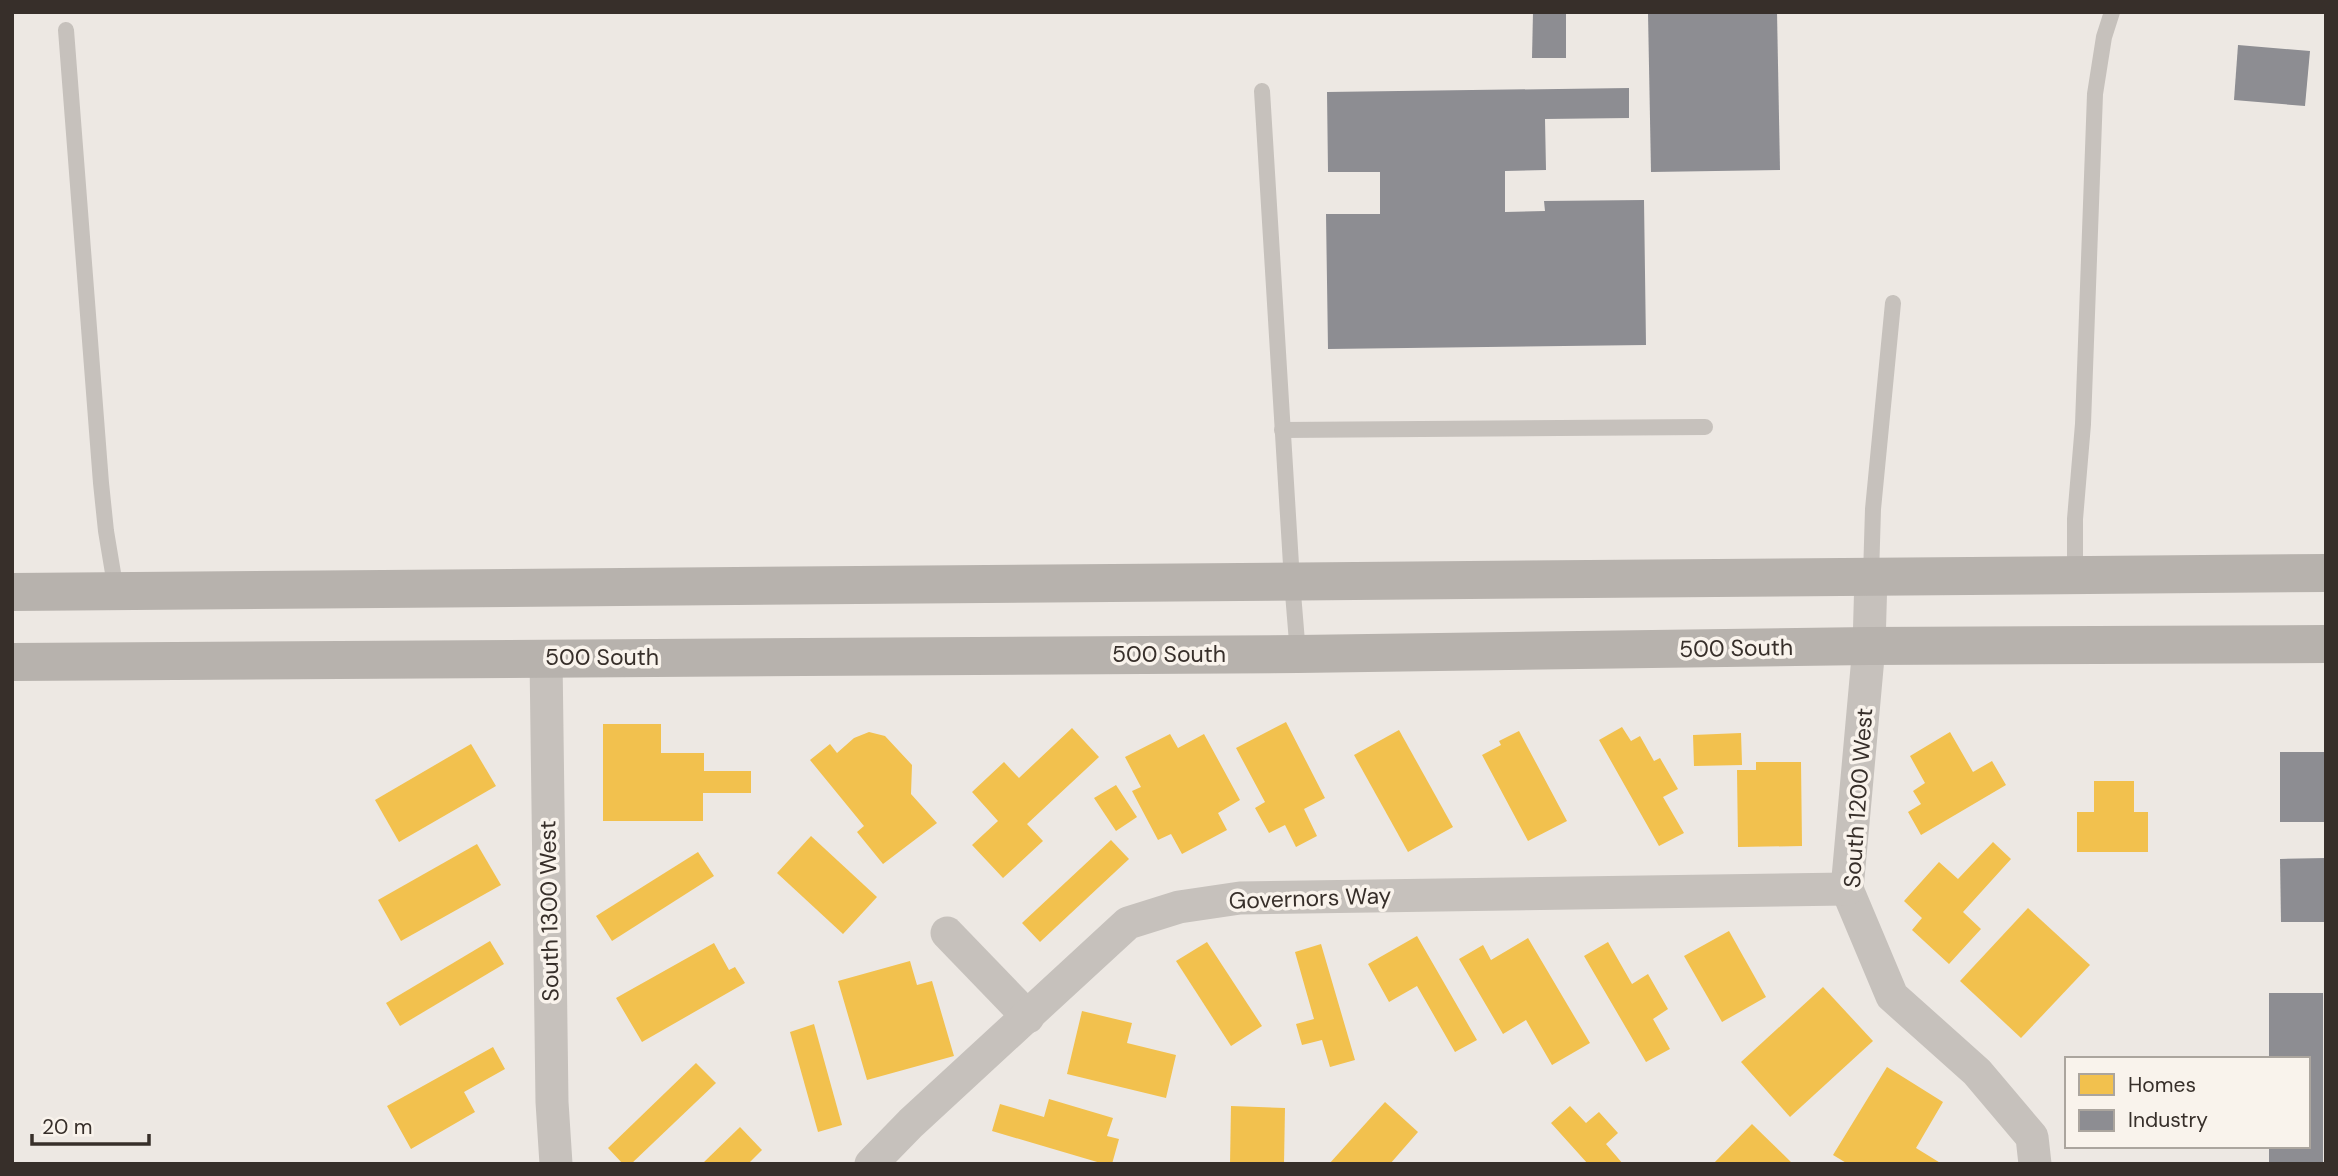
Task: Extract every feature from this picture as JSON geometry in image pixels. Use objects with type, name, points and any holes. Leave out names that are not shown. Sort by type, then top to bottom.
[{"type":"main road","points":[[12,592],[2326,573]]},
{"type":"main road","name":"500 South","points":[[12,662],[2326,644]]},
{"type":"street","name":"South 1200 West","points":[[1871,576],[1869,646],[1847,889],[1892,996],[1977,1072],[2032,1137],[2035,1164]]},
{"type":"street","name":"South 1300 West","points":[[545,658],[552,1102],[556,1164]]},
{"type":"street","name":"Governors Way","points":[[872,1164],[911,1123],[1128,923],[1179,906],[1240,898],[1847,889]]},
{"type":"street","points":[[947,933],[1028,1017]]},
{"type":"lane","points":[[2075,575],[2075,519],[2082,424],[2095,94],[2104,37],[2112,12]]},
{"type":"lane","points":[[66,30],[101,483],[116,591]]},
{"type":"lane","points":[[1262,91],[1298,654]]},
{"type":"lane","points":[[1871,576],[1873,509],[1893,303]]},
{"type":"lane","points":[[1282,430],[1705,427]]},
{"type":"building: Homes","points":[[1286,722],[1325,798],[1304,809],[1317,836],[1296,847],[1285,825],[1269,833],[1255,808],[1265,802],[1236,748]]},
{"type":"building: Homes","points":[[603,724],[661,724],[661,753],[704,753],[704,771],[751,771],[751,793],[703,793],[703,821],[603,821]]},
{"type":"building: Homes","points":[[1622,727],[1631,741],[1640,736],[1654,761],[1660,758],[1678,789],[1663,797],[1684,833],[1659,846],[1599,740]]},
{"type":"building: Homes","points":[[1072,728],[1099,757],[1027,824],[1043,841],[1003,878],[972,845],[998,821],[972,792],[1004,762],[1019,778]]},
{"type":"building: Homes","points":[[1399,730],[1453,827],[1408,852],[1354,755]]},
{"type":"building: Homes","points":[[1519,731],[1567,821],[1528,841],[1482,755],[1501,745],[1499,741]]},
{"type":"building: Homes","points":[[869,732],[885,736],[912,765],[911,794],[937,823],[883,864],[857,832],[864,826],[810,760],[830,744],[837,753],[854,738]]},
{"type":"building: Homes","points":[[1950,732],[1973,772],[1992,761],[2006,785],[1921,835],[1908,812],[1921,804],[1913,791],[1925,783],[1910,756]]},
{"type":"building: Homes","points":[[1741,733],[1742,765],[1694,766],[1693,735]]},
{"type":"building: Homes","points":[[1170,734],[1178,748],[1204,734],[1240,800],[1218,813],[1227,830],[1182,854],[1171,834],[1158,840],[1132,791],[1141,787],[1125,757]]},
{"type":"building: Homes","points":[[471,744],[496,786],[399,842],[375,800]]},
{"type":"building: Homes","points":[[1756,762],[1801,762],[1802,846],[1738,847],[1737,770],[1756,770]]},
{"type":"building: Homes","points":[[2094,781],[2134,781],[2134,812],[2148,812],[2148,852],[2077,852],[2077,812],[2094,812]]},
{"type":"building: Homes","points":[[1116,785],[1137,817],[1116,831],[1094,798]]},
{"type":"building: Homes","points":[[811,836],[877,897],[843,934],[777,873]]},
{"type":"building: Homes","points":[[1111,840],[1129,859],[1040,942],[1022,923]]},
{"type":"building: Homes","points":[[1993,842],[2011,859],[1963,912],[1981,929],[1949,964],[1912,930],[1922,918],[1904,901],[1939,862],[1958,879]]},
{"type":"building: Homes","points":[[477,844],[501,885],[401,941],[378,900]]},
{"type":"building: Homes","points":[[698,852],[714,876],[612,941],[596,916]]},
{"type":"building: Homes","points":[[2028,908],[2090,965],[2021,1038],[1960,981]]},
{"type":"building: Homes","points":[[1729,931],[1766,997],[1722,1022],[1684,956]]},
{"type":"building: Homes","points":[[1417,936],[1477,1040],[1455,1052],[1417,986],[1389,1002],[1368,964]]},
{"type":"building: Homes","points":[[1528,938],[1590,1043],[1552,1065],[1526,1020],[1503,1034],[1459,959],[1483,945],[1491,960]]},
{"type":"building: Homes","points":[[490,941],[504,964],[400,1026],[386,1003]]},
{"type":"building: Homes","points":[[1207,942],[1262,1026],[1231,1046],[1176,961]]},
{"type":"building: Homes","points":[[1608,942],[1632,984],[1648,974],[1668,1009],[1653,1019],[1670,1049],[1646,1062],[1584,956]]},
{"type":"building: Homes","points":[[714,943],[729,970],[735,967],[745,983],[642,1042],[616,998]]},
{"type":"building: Homes","points":[[1321,944],[1355,1060],[1330,1067],[1322,1040],[1302,1045],[1296,1024],[1314,1019],[1295,952]]},
{"type":"building: Homes","points":[[910,961],[917,985],[932,981],[954,1056],[867,1080],[838,981]]},
{"type":"building: Homes","points":[[1823,987],[1873,1041],[1790,1117],[1741,1062]]},
{"type":"building: Homes","points":[[1082,1011],[1132,1023],[1127,1043],[1176,1055],[1166,1098],[1067,1074]]},
{"type":"building: Homes","points":[[814,1024],[842,1125],[818,1132],[790,1032]]},
{"type":"building: Homes","points":[[493,1047],[505,1069],[464,1092],[475,1112],[411,1149],[387,1106]]},
{"type":"building: Homes","points":[[696,1063],[716,1083],[631,1164],[623,1164],[608,1148]]},
{"type":"building: Homes","points":[[1887,1067],[1943,1102],[1916,1148],[1942,1164],[1848,1164],[1833,1155]]},
{"type":"building: Homes","points":[[1049,1099],[1113,1118],[1107,1136],[1119,1139],[1112,1164],[1104,1164],[992,1131],[1000,1104],[1044,1117]]},
{"type":"building: Homes","points":[[1385,1102],[1418,1132],[1390,1164],[1329,1164]]},
{"type":"building: Homes","points":[[1231,1106],[1285,1108],[1284,1164],[1230,1164]]},
{"type":"building: Homes","points":[[1570,1106],[1586,1123],[1599,1112],[1618,1133],[1606,1144],[1623,1164],[1588,1164],[1551,1123]]},
{"type":"building: Homes","points":[[1752,1124],[1793,1164],[1713,1164]]},
{"type":"building: Homes","points":[[740,1127],[762,1150],[748,1164],[702,1164]]},
{"type":"building: Industry","points":[[1533,12],[1566,12],[1566,58],[1532,58]]},
{"type":"building: Industry","points":[[1777,12],[1780,170],[1651,172],[1648,13]]},
{"type":"building: Industry","points":[[2238,45],[2310,51],[2305,106],[2234,100]]},
{"type":"building: Industry","points":[[1629,88],[1629,118],[1545,119],[1546,170],[1505,171],[1505,212],[1545,211],[1544,201],[1644,200],[1646,345],[1328,349],[1326,214],[1380,214],[1380,172],[1328,172],[1327,92]]},
{"type":"building: Industry","points":[[2280,752],[2326,752],[2326,822],[2280,822]]},
{"type":"building: Industry","points":[[2326,858],[2326,922],[2281,922],[2280,859]]},
{"type":"building: Industry","points":[[2269,993],[2323,993],[2323,1164],[2269,1164],[2269,1148],[2310,1148],[2310,1057],[2269,1057]]}]
